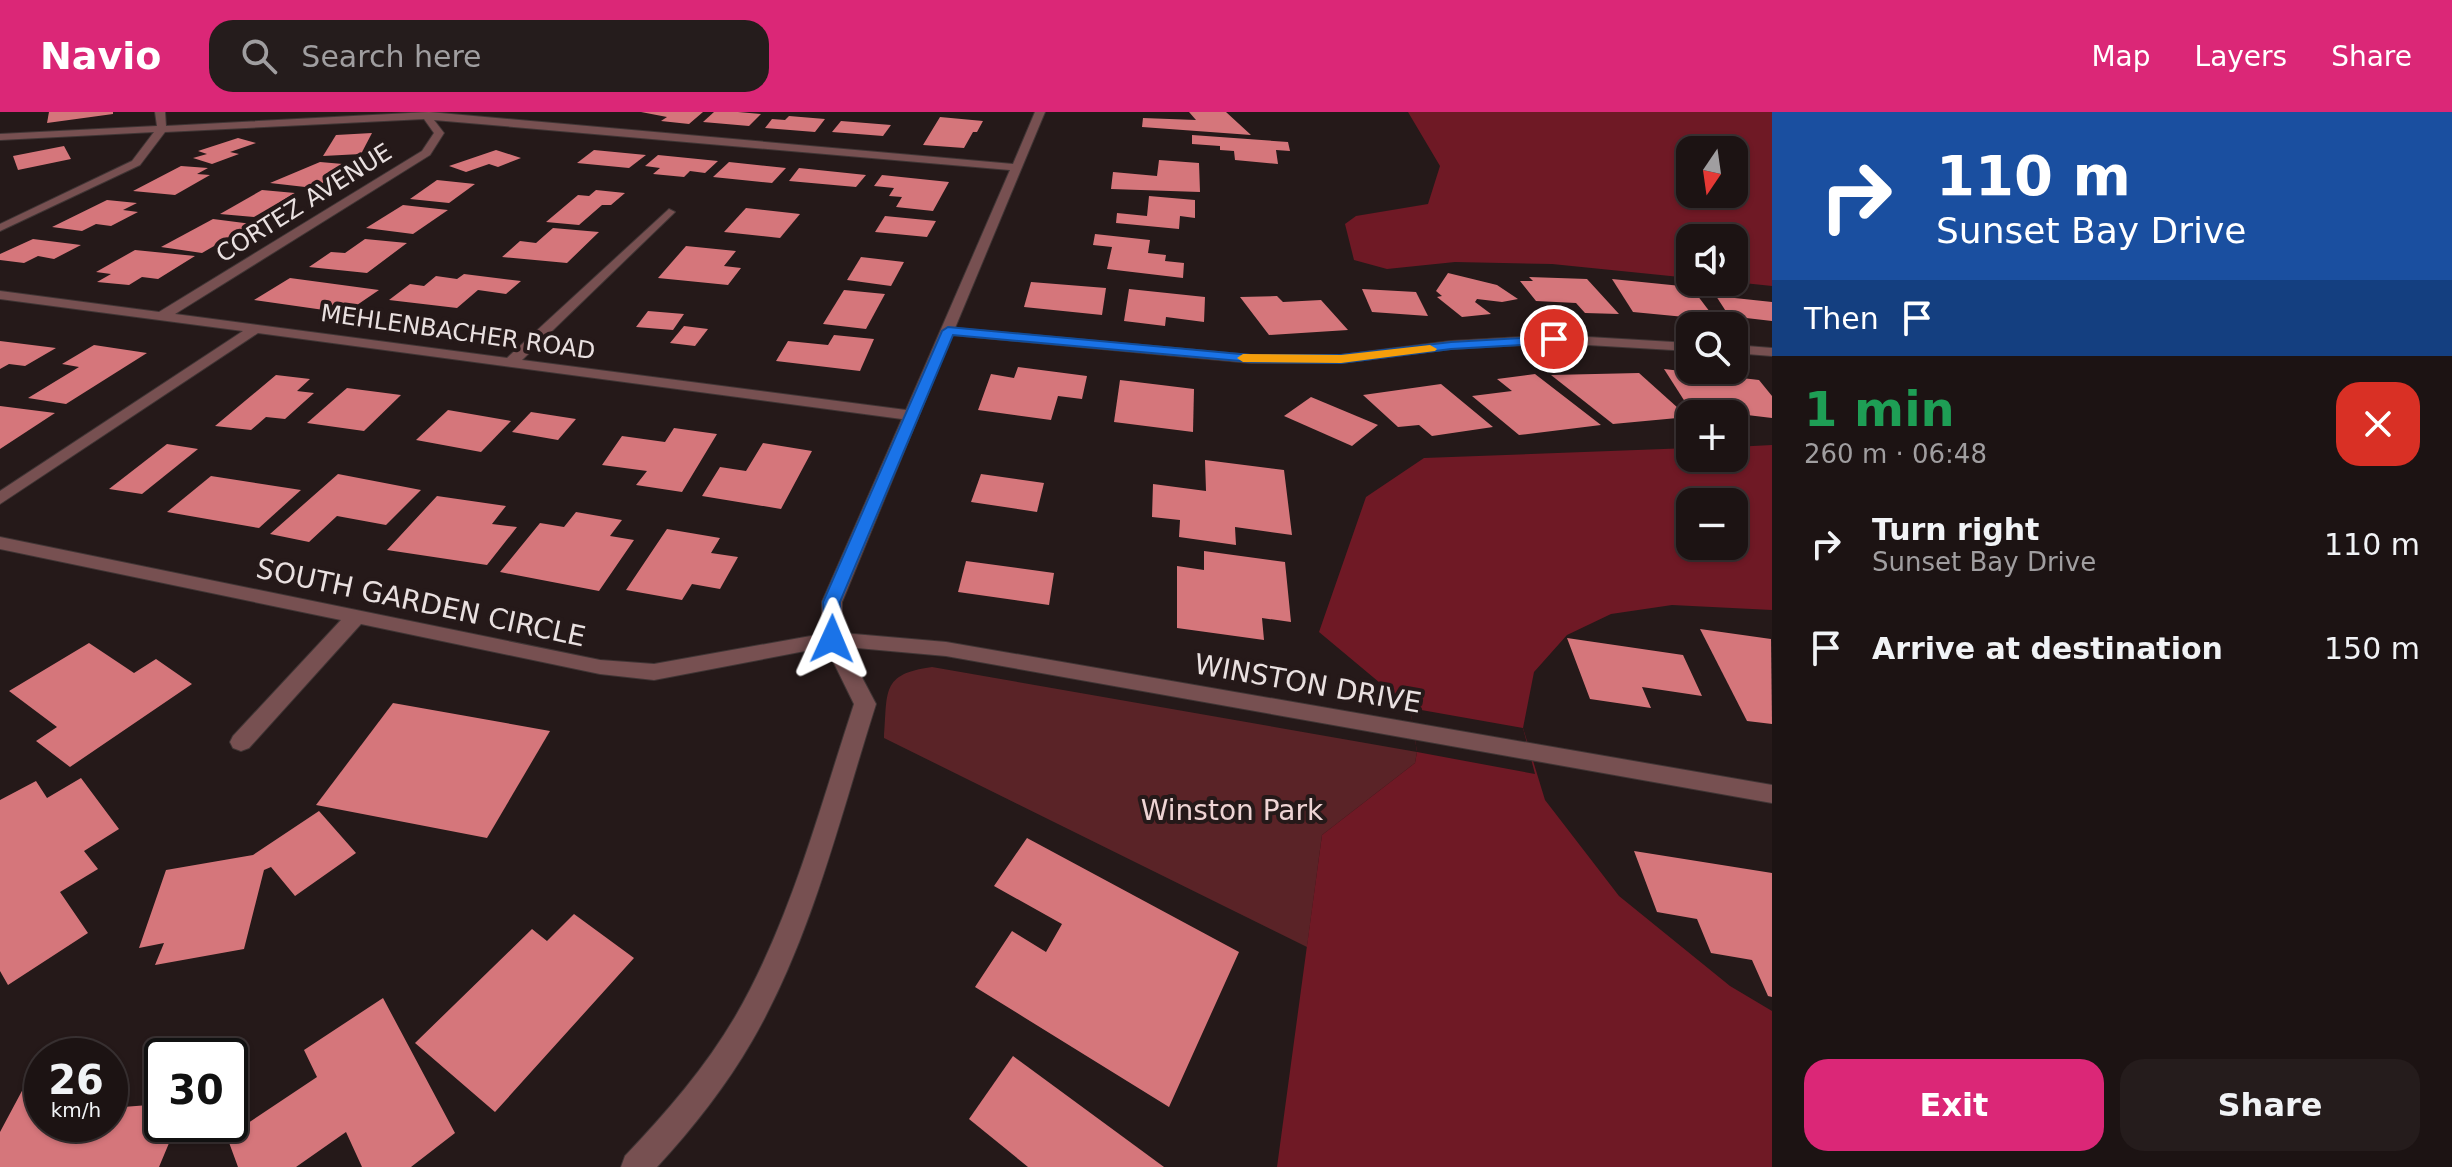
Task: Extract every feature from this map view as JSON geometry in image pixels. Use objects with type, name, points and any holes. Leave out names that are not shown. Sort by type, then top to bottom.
[{"type":"street","points":[[0,228],[136,163],[162,129],[160,112]]},
{"type":"street","points":[[636,1167],[675,1127],[744,1028],[790,930],[865,704],[832,639],[832,602],[1040,112]]},
{"type":"street","points":[[0,137],[425,114],[1017,167]]},
{"type":"street","name":"CORTEZ AVENUE","points":[[162,316],[426,153],[439,133],[425,114]]},
{"type":"street","points":[[511,362],[669,212]]},
{"type":"street","name":"MEHLENBACHER ROAD","points":[[0,295],[910,415]]},
{"type":"street","points":[[0,499],[257,328]]},
{"type":"street","points":[[948,331],[1251,359],[1341,359],[1451,345],[1554,339],[1676,346]]},
{"type":"street","points":[[1748,350],[1772,352]]},
{"type":"street","name":"SOUTH GARDEN CIRCLE","points":[[0,543],[600,667],[654,672],[832,639]]},
{"type":"street","points":[[241,742],[355,618]]},
{"type":"street","name":"WINSTON DRIVE","points":[[832,639],[946,649],[1772,794]]},
{"type":"green space","name":"Winston Park","points":[[932,667],[1417,752],[1415,763],[1322,835],[1307,947],[884,738],[887,697],[895,680],[915,670]]},
{"type":"shaded area","points":[[1408,112],[1772,112],[1772,286],[1748,283],[1748,224],[1676,224],[1676,277],[1552,264],[1455,262],[1387,269],[1354,260],[1345,224],[1356,216],[1428,204],[1440,166]]},
{"type":"shaded area","points":[[1772,445],[1772,610],[1672,605],[1611,614],[1567,635],[1534,672],[1523,728],[1545,800],[1619,896],[1730,986],[1772,1011],[1772,1167],[1277,1167],[1322,835],[1415,763],[1417,752],[1410,708],[1319,632],[1366,497],[1424,458],[1676,449],[1676,472],[1748,472],[1748,446]]},
{"type":"pier","points":[[1410,708],[1523,728],[1535,774],[1417,752]]},
{"type":"building","points":[[49,112],[113,112],[113,114],[47,123]]},
{"type":"building","points":[[641,112],[703,112],[689,124],[661,121],[667,117]]},
{"type":"building","points":[[714,112],[761,114],[749,126],[703,122]]},
{"type":"building","points":[[1189,112],[1226,112],[1251,135],[1142,127],[1143,118],[1196,120]]},
{"type":"building","points":[[789,116],[825,119],[815,132],[765,128],[772,119],[785,120]]},
{"type":"building","points":[[940,117],[983,121],[964,148],[923,145]]},
{"type":"building","points":[[841,121],[891,125],[883,136],[832,132]]},
{"type":"building","points":[[372,133],[361,154],[323,156],[336,135]]},
{"type":"building","points":[[1192,135],[1288,142],[1290,151],[1276,150],[1278,164],[1235,160],[1234,151],[1220,150],[1220,146],[1192,144]]},
{"type":"building","points":[[238,138],[256,143],[230,152],[239,154],[212,164],[193,158],[207,154],[198,151]]},
{"type":"building","points":[[64,146],[71,159],[18,170],[13,156]]},
{"type":"building","points":[[496,150],[521,158],[498,167],[489,164],[466,172],[449,166]]},
{"type":"building","points":[[594,150],[646,155],[629,168],[577,163]]},
{"type":"building","points":[[658,155],[718,161],[705,173],[690,171],[684,177],[653,174],[660,168],[645,166]]},
{"type":"building","points":[[1159,160],[1199,163],[1200,192],[1111,189],[1113,172],[1157,176]]},
{"type":"building","points":[[320,162],[343,164],[323,176],[333,177],[314,188],[270,183]]},
{"type":"building","points":[[729,162],[786,168],[772,183],[713,177]]},
{"type":"building","points":[[181,166],[208,168],[197,174],[210,175],[175,195],[133,191]]},
{"type":"building","points":[[799,168],[866,175],[856,187],[789,181]]},
{"type":"building","points":[[882,175],[949,182],[933,211],[896,207],[902,197],[889,196],[894,188],[874,186]]},
{"type":"building","points":[[437,180],[475,184],[449,203],[410,199]]},
{"type":"building","points":[[262,190],[295,193],[254,217],[220,214]]},
{"type":"building","points":[[596,190],[625,193],[611,205],[602,205],[579,225],[546,222],[578,195],[589,196]]},
{"type":"building","points":[[1149,196],[1195,200],[1195,218],[1180,216],[1179,229],[1116,223],[1117,213],[1147,216]]},
{"type":"building","points":[[107,200],[137,203],[123,210],[138,212],[111,226],[96,224],[82,231],[52,227]]},
{"type":"building","points":[[403,205],[448,210],[413,234],[366,228]]},
{"type":"building","points":[[746,208],[800,214],[780,238],[724,232]]},
{"type":"building","points":[[885,216],[936,221],[927,237],[875,232]]},
{"type":"building","points":[[213,219],[252,224],[202,253],[161,247]]},
{"type":"building","points":[[553,228],[599,232],[567,263],[502,257],[520,241],[536,243]]},
{"type":"building","points":[[1095,234],[1150,240],[1148,253],[1166,255],[1165,261],[1184,263],[1183,278],[1107,269],[1112,247],[1093,245]]},
{"type":"building","points":[[33,239],[81,245],[54,259],[38,256],[24,263],[0,260],[0,254]]},
{"type":"building","points":[[365,239],[407,243],[367,273],[309,267],[331,252],[345,253]]},
{"type":"building","points":[[686,246],[736,251],[724,266],[741,268],[728,285],[658,278]]},
{"type":"building","points":[[135,250],[195,256],[158,279],[142,277],[129,285],[97,282],[111,274],[96,272]]},
{"type":"building","points":[[861,257],[904,262],[891,286],[847,280]]},
{"type":"building","points":[[1448,273],[1497,285],[1518,299],[1502,302],[1477,299],[1475,302],[1491,314],[1462,317],[1437,297],[1442,296],[1436,291]]},
{"type":"building","points":[[464,274],[521,281],[506,294],[478,290],[457,308],[389,300],[410,284],[424,286],[436,276],[457,279]]},
{"type":"building","points":[[1529,277],[1587,279],[1619,314],[1585,313],[1576,303],[1536,301],[1520,281],[1533,281]]},
{"type":"building","points":[[290,278],[379,290],[357,305],[342,303],[331,311],[254,300]]},
{"type":"building","points":[[1612,279],[1676,285],[1676,296],[1698,296],[1710,312],[1676,312],[1676,316],[1633,312]]},
{"type":"building","points":[[1031,282],[1106,288],[1102,315],[1024,307]]},
{"type":"building","points":[[1129,289],[1205,297],[1204,322],[1166,317],[1165,326],[1124,321]]},
{"type":"building","points":[[1362,289],[1416,292],[1428,316],[1372,312]]},
{"type":"building","points":[[844,290],[885,294],[866,329],[823,324]]},
{"type":"building","points":[[1277,296],[1283,302],[1321,300],[1348,330],[1269,335],[1240,297]]},
{"type":"building","points":[[1716,296],[1772,302],[1772,321],[1748,318],[1748,312],[1726,312]]},
{"type":"building","points":[[648,311],[684,314],[673,330],[636,327]]},
{"type":"building","points":[[684,326],[708,329],[695,346],[670,343]]},
{"type":"building","points":[[834,335],[874,339],[860,371],[776,361],[788,341],[828,345]]},
{"type":"building","points":[[0,341],[56,348],[25,366],[9,364],[0,369]]},
{"type":"building","points":[[94,345],[147,353],[66,404],[28,398],[79,367],[62,364]]},
{"type":"building","points":[[1018,367],[1087,376],[1082,399],[1058,396],[1051,420],[978,410],[991,374],[1014,378]]},
{"type":"building","points":[[1664,369],[1676,370],[1676,384],[1748,384],[1748,379],[1759,380],[1772,396],[1772,418],[1748,415],[1748,400],[1684,400]]},
{"type":"building","points":[[1639,373],[1676,406],[1676,418],[1613,424],[1551,375]]},
{"type":"building","points":[[1535,374],[1601,425],[1519,435],[1472,396],[1512,391],[1497,379]]},
{"type":"building","points":[[276,375],[310,379],[297,391],[314,393],[285,419],[266,417],[251,430],[215,426]]},
{"type":"building","points":[[1120,380],[1194,389],[1193,432],[1114,422]]},
{"type":"building","points":[[1441,384],[1493,427],[1432,436],[1419,425],[1398,427],[1363,395]]},
{"type":"building","points":[[347,388],[401,395],[364,431],[307,423]]},
{"type":"building","points":[[1311,397],[1378,425],[1352,446],[1284,416]]},
{"type":"building","points":[[0,406],[55,413],[0,449]]},
{"type":"building","points":[[448,410],[511,421],[481,452],[416,440]]},
{"type":"building","points":[[531,412],[576,419],[558,440],[512,432]]},
{"type":"building","points":[[674,428],[717,434],[682,492],[636,485],[647,471],[602,465],[622,436],[665,442]]},
{"type":"building","points":[[763,443],[812,451],[781,509],[702,496],[720,467],[746,471]]},
{"type":"building","points":[[167,444],[198,449],[142,494],[109,489]]},
{"type":"building","points":[[1205,460],[1284,470],[1292,535],[1235,527],[1236,545],[1179,537],[1180,520],[1152,517],[1153,484],[1206,491]]},
{"type":"building","points":[[338,474],[421,490],[386,525],[337,516],[309,542],[270,534]]},
{"type":"building","points":[[981,474],[1044,483],[1037,512],[971,502]]},
{"type":"building","points":[[211,476],[301,490],[259,528],[167,512]]},
{"type":"building","points":[[437,496],[506,506],[492,524],[517,527],[487,565],[387,550]]},
{"type":"building","points":[[576,512],[622,520],[610,536],[634,540],[599,591],[500,572],[540,523],[564,527]]},
{"type":"building","points":[[667,529],[720,538],[711,553],[738,557],[720,589],[692,584],[682,600],[626,590]]},
{"type":"building","points":[[1204,551],[1285,562],[1291,622],[1262,618],[1264,640],[1177,628],[1177,566],[1204,570]]},
{"type":"building","points":[[966,561],[1054,573],[1049,605],[958,592]]},
{"type":"building","points":[[1700,629],[1771,639],[1772,724],[1747,721]]},
{"type":"building","points":[[1567,638],[1683,655],[1702,696],[1642,687],[1651,708],[1590,699]]},
{"type":"building","points":[[89,643],[134,673],[156,659],[192,684],[70,767],[36,741],[57,727],[9,691]]},
{"type":"building","points":[[393,703],[550,731],[487,838],[316,805]]},
{"type":"building","points":[[81,778],[119,829],[84,851],[98,869],[60,892],[88,933],[8,985],[0,971],[0,800],[36,781],[47,798]]},
{"type":"building","points":[[319,811],[356,853],[295,896],[271,867],[264,870],[244,949],[155,965],[164,943],[139,948],[166,870],[253,855]]},
{"type":"building","points":[[1027,838],[1239,952],[1169,1107],[975,987],[1012,931],[1046,952],[1062,924],[994,886]]},
{"type":"building","points":[[1634,851],[1772,873],[1772,997],[1768,996],[1752,960],[1711,953],[1697,919],[1657,912]]},
{"type":"building","points":[[574,914],[634,958],[495,1112],[415,1043],[532,929],[547,941]]},
{"type":"building","points":[[383,998],[455,1133],[411,1167],[362,1167],[346,1132],[296,1167],[238,1167],[229,1142],[248,1142],[248,1123],[317,1077],[304,1050]]},
{"type":"building","points":[[1013,1056],[1164,1167],[1028,1167],[969,1119]]},
{"type":"building","points":[[24,1087],[24,1142],[128,1142],[128,1107],[144,1105],[144,1142],[169,1142],[159,1167],[0,1167],[0,1132]]},
{"type":"slow traffic","points":[[1243,358],[1341,359],[1430,349]]},
{"type":"route","points":[[832,639],[832,602],[948,331],[1251,359],[1341,359],[1451,345],[1554,339]]}]
